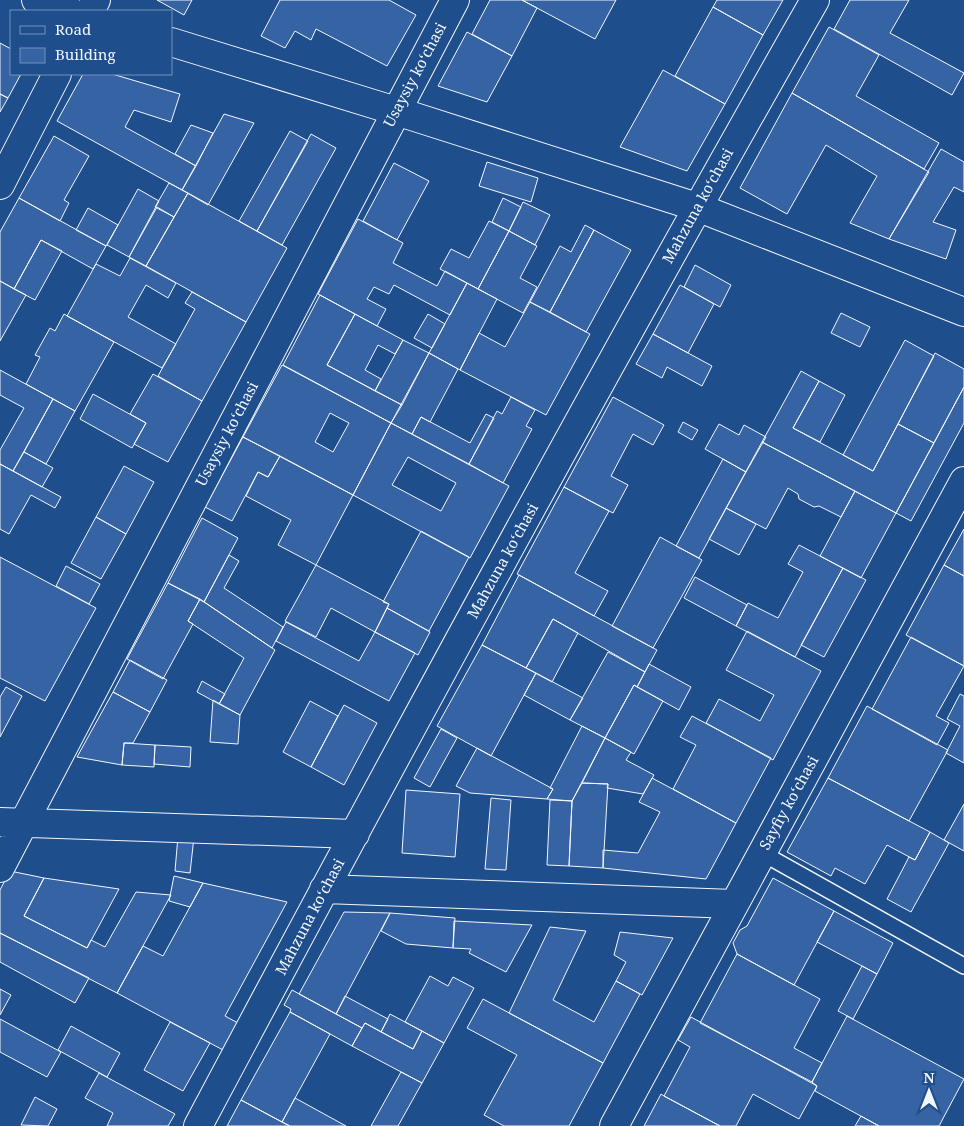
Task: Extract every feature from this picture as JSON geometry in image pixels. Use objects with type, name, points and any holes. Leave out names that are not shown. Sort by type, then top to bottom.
[{"type":"street","points":[[36,0],[67,10]]},
{"type":"street","name":"Usaysiy koʻchasi","points":[[0,868],[12,823],[455,0]]},
{"type":"street","name":"Mahzuna koʻchasi","points":[[198,1126],[324,889],[697,207],[815,0]]},
{"type":"street","points":[[172,42],[396,111],[697,207],[964,312]]},
{"type":"street","points":[[0,185],[56,75]]},
{"type":"street","name":"Sayfiy koʻchasi","points":[[614,1126],[964,481]]},
{"type":"street","points":[[12,823],[355,834]]},
{"type":"street","points":[[324,889],[734,904]]},
{"type":"lane","points":[[762,853],[964,966]]},
{"type":"building","points":[[157,0],[192,0],[184,15]]},
{"type":"building","points":[[280,0],[389,0],[416,15],[387,66],[316,29],[311,40],[295,31],[285,48],[261,36]]},
{"type":"building","points":[[490,0],[522,0],[537,8],[512,56],[472,34]]},
{"type":"building","points":[[522,0],[616,0],[595,39]]},
{"type":"building","points":[[717,0],[783,0],[763,35],[713,7]]},
{"type":"building","points":[[850,0],[909,0],[890,33],[964,73],[952,95],[834,29]]},
{"type":"building","points":[[713,7],[763,35],[725,104],[675,76]]},
{"type":"building","points":[[829,27],[879,55],[856,96],[939,143],[924,169],[792,93]]},
{"type":"building","points":[[467,32],[512,56],[487,102],[438,86]]},
{"type":"building","points":[[0,43],[10,48],[10,75],[20,75],[8,98],[0,94]]},
{"type":"building","points":[[663,70],[725,104],[687,171],[620,147]]},
{"type":"building","points":[[82,75],[115,75],[180,94],[171,122],[134,110],[125,127],[196,166],[182,190],[57,121]]},
{"type":"building","points":[[792,93],[929,172],[889,239],[850,223],[877,176],[826,145],[787,214],[740,188]]},
{"type":"building","points":[[0,94],[8,98],[0,112]]},
{"type":"building","points":[[224,114],[254,123],[208,205],[182,190]]},
{"type":"building","points":[[191,125],[213,133],[196,166],[175,154]]},
{"type":"building","points":[[290,131],[308,141],[257,231],[239,221]]},
{"type":"building","points":[[311,134],[336,148],[282,245],[257,231]]},
{"type":"building","points":[[54,136],[89,156],[64,200],[69,203],[60,221],[19,198]]},
{"type":"building","points":[[941,149],[964,162],[964,192],[954,187],[933,222],[956,230],[946,259],[889,239]]},
{"type":"building","points":[[487,162],[538,178],[531,202],[479,186]]},
{"type":"building","points":[[394,163],[429,181],[397,240],[363,221]]},
{"type":"building","points":[[169,183],[188,193],[174,217],[155,207]]},
{"type":"building","points":[[138,189],[159,201],[129,257],[107,245]]},
{"type":"building","points":[[188,193],[287,248],[246,322],[146,266]]},
{"type":"building","points":[[19,198],[106,246],[93,269],[41,240],[14,289],[0,281],[0,232]]},
{"type":"building","points":[[503,198],[521,207],[509,231],[492,222]]},
{"type":"building","points":[[523,202],[550,215],[535,245],[509,231]]},
{"type":"building","points":[[157,207],[174,217],[146,266],[129,257]]},
{"type":"building","points":[[88,208],[118,225],[106,246],[76,230]]},
{"type":"building","points":[[358,219],[403,243],[393,263],[437,286],[445,271],[467,283],[450,315],[394,285],[389,294],[374,287],[367,299],[386,309],[377,326],[318,294]]},
{"type":"building","points":[[489,221],[509,231],[478,289],[440,269],[451,249],[469,258]]},
{"type":"building","points":[[585,225],[594,230],[550,312],[530,302],[560,246],[571,252]]},
{"type":"building","points":[[594,230],[631,250],[586,332],[550,312]]},
{"type":"building","points":[[509,231],[537,246],[520,278],[537,287],[523,313],[478,289]]},
{"type":"building","points":[[41,240],[62,251],[35,300],[14,289]]},
{"type":"building","points":[[130,258],[176,283],[168,298],[146,285],[128,317],[176,344],[162,368],[67,316],[96,264],[120,276]]},
{"type":"building","points":[[695,265],[731,285],[720,307],[684,287]]},
{"type":"building","points":[[0,281],[26,295],[0,341]]},
{"type":"building","points":[[467,283],[497,299],[460,370],[429,353]]},
{"type":"building","points":[[680,285],[714,304],[688,353],[653,334]]},
{"type":"building","points":[[192,292],[246,322],[202,401],[158,376],[195,309],[185,303]]},
{"type":"building","points":[[320,295],[355,314],[327,365],[402,405],[391,423],[283,365]]},
{"type":"building","points":[[530,302],[590,334],[546,415],[460,370],[479,333],[505,347]]},
{"type":"building","points":[[841,313],[870,327],[860,347],[831,333]]},
{"type":"building","points":[[64,314],[114,342],[75,411],[26,384],[40,357],[35,355],[50,328],[55,331]]},
{"type":"building","points":[[355,314],[403,340],[395,354],[378,345],[365,370],[381,379],[375,391],[327,365]]},
{"type":"building","points":[[428,314],[445,324],[432,348],[414,338]]},
{"type":"building","points":[[653,334],[712,366],[702,386],[667,367],[662,378],[636,364]]},
{"type":"building","points":[[403,340],[429,353],[402,405],[375,391]]},
{"type":"building","points":[[905,340],[934,356],[873,471],[843,455]]},
{"type":"building","points":[[429,353],[458,369],[430,422],[421,417],[412,434],[391,423]]},
{"type":"building","points":[[935,353],[964,369],[964,387],[934,443],[898,424]]},
{"type":"building","points":[[282,365],[391,423],[353,495],[243,437]],"holes":[[[330,413],[349,423],[333,452],[315,442]]]},
{"type":"building","points":[[0,370],[53,399],[13,471],[0,464],[0,450],[24,408],[0,395]]},
{"type":"building","points":[[801,371],[819,381],[793,428],[873,471],[898,424],[934,443],[896,513],[762,442]]},
{"type":"building","points":[[153,374],[202,401],[168,462],[134,444],[146,423],[130,414]]},
{"type":"building","points":[[819,381],[845,395],[820,442],[793,428]]},
{"type":"building","points":[[964,387],[964,423],[911,521],[896,513]]},
{"type":"building","points":[[93,394],[146,423],[132,448],[80,419]]},
{"type":"building","points":[[511,397],[535,410],[526,426],[532,429],[503,483],[469,464],[497,411],[502,414]]},
{"type":"building","points":[[613,397],[664,425],[653,445],[633,434],[611,476],[628,485],[613,513],[564,487]]},
{"type":"building","points":[[53,399],[75,411],[46,464],[24,452]]},
{"type":"building","points":[[486,414],[494,418],[469,464],[412,434],[421,417],[470,443]]},
{"type":"building","points":[[683,422],[698,430],[692,440],[678,432]]},
{"type":"building","points":[[391,423],[509,486],[470,558],[353,495]],"holes":[[[408,457],[456,483],[441,511],[392,485]]]},
{"type":"building","points":[[719,424],[739,435],[744,425],[766,437],[746,472],[705,449]]},
{"type":"building","points":[[243,437],[280,456],[268,477],[258,472],[232,521],[205,507]]},
{"type":"building","points":[[762,442],[855,491],[841,517],[799,499],[798,494],[788,488],[766,529],[726,508]]},
{"type":"building","points":[[24,452],[53,468],[42,487],[13,471]]},
{"type":"building","points":[[280,456],[353,495],[316,565],[278,545],[291,520],[246,496],[258,472],[268,477]]},
{"type":"building","points":[[723,459],[746,472],[699,558],[676,546]]},
{"type":"building","points":[[0,464],[61,497],[55,508],[31,495],[9,534],[0,529]]},
{"type":"building","points":[[124,466],[154,482],[126,534],[96,517]]},
{"type":"building","points":[[564,487],[609,511],[575,573],[608,591],[594,616],[517,574]]},
{"type":"building","points":[[855,491],[896,513],[861,578],[820,556]]},
{"type":"building","points":[[726,508],[756,524],[739,555],[709,539]]},
{"type":"building","points":[[96,517],[126,534],[101,579],[71,563]]},
{"type":"building","points":[[202,518],[238,538],[204,602],[168,583]]},
{"type":"building","points":[[964,529],[964,576],[944,565]]},
{"type":"building","points":[[421,531],[469,557],[429,631],[387,608],[389,604],[383,602]]},
{"type":"building","points":[[660,537],[702,560],[653,648],[612,626]]},
{"type":"building","points":[[799,545],[843,568],[795,657],[736,626],[748,603],[778,618],[803,572],[788,564]]},
{"type":"building","points":[[229,555],[239,561],[224,588],[283,627],[272,648],[204,602]]},
{"type":"building","points":[[0,557],[96,608],[45,701],[0,678]]},
{"type":"building","points":[[316,565],[389,604],[375,632],[331,608],[316,637],[285,621]]},
{"type":"building","points":[[944,565],[964,576],[964,666],[906,635]]},
{"type":"building","points":[[66,566],[100,584],[89,604],[56,586]]},
{"type":"building","points":[[843,568],[866,580],[824,657],[801,645]]},
{"type":"building","points":[[519,575],[657,650],[645,672],[553,619],[526,668],[482,645]]},
{"type":"building","points":[[695,577],[747,605],[736,626],[684,598]]},
{"type":"building","points":[[168,583],[200,599],[188,621],[193,624],[163,679],[127,659]]},
{"type":"building","points":[[200,599],[275,650],[240,715],[219,704],[244,658],[188,621]]},
{"type":"building","points":[[387,608],[430,632],[418,655],[375,632]]},
{"type":"building","points":[[553,619],[578,633],[552,682],[526,668]]},
{"type":"building","points":[[286,622],[359,661],[375,632],[415,653],[389,701],[276,641]]},
{"type":"building","points":[[747,631],[821,671],[773,760],[706,723],[719,699],[760,721],[774,695],[726,670]]},
{"type":"building","points":[[911,637],[964,666],[936,716],[949,723],[937,745],[872,709]]},
{"type":"building","points":[[482,645],[536,673],[491,756],[437,726]]},
{"type":"building","points":[[608,652],[645,672],[637,687],[634,685],[605,738],[570,720]]},
{"type":"building","points":[[130,660],[167,680],[150,712],[113,692]]},
{"type":"building","points":[[649,664],[691,687],[679,710],[637,687]]},
{"type":"building","points":[[536,673],[583,698],[570,720],[524,695]]},
{"type":"building","points":[[202,681],[225,694],[219,704],[197,692]]},
{"type":"building","points":[[634,685],[663,701],[634,754],[605,738]]},
{"type":"building","points":[[6,687],[22,696],[0,737],[0,697]]},
{"type":"building","points":[[113,692],[150,712],[133,743],[124,743],[122,765],[77,757]]},
{"type":"building","points":[[960,694],[964,696],[964,763],[946,753],[960,726],[947,719]]},
{"type":"building","points":[[213,700],[240,715],[238,744],[210,742]]},
{"type":"building","points":[[310,701],[338,716],[311,767],[283,752]]},
{"type":"building","points":[[344,705],[377,723],[344,785],[311,767]]},
{"type":"building","points":[[867,706],[948,750],[909,821],[828,778]]},
{"type":"building","points":[[692,716],[771,758],[736,823],[673,789],[696,745],[680,737]]},
{"type":"building","points":[[582,726],[605,738],[572,801],[547,799],[553,789],[550,788]]},
{"type":"building","points":[[441,729],[457,738],[430,787],[414,778]]},
{"type":"building","points":[[605,738],[631,752],[626,760],[654,775],[643,794],[607,788],[608,784],[582,783]]},
{"type":"building","points":[[124,743],[155,745],[154,767],[122,765]]},
{"type":"building","points":[[155,745],[191,747],[190,767],[154,764]]},
{"type":"building","points":[[477,748],[553,789],[547,799],[470,793],[456,786]]},
{"type":"building","points":[[652,778],[736,823],[706,879],[603,868],[603,850],[638,853],[660,812],[639,802]]},
{"type":"building","points":[[828,778],[930,832],[915,860],[887,845],[865,884],[835,868],[831,876],[787,852]]},
{"type":"building","points":[[582,783],[608,784],[603,868],[569,866],[572,801]]},
{"type":"building","points":[[406,790],[460,794],[455,857],[402,853]]},
{"type":"building","points":[[491,798],[511,800],[506,870],[485,869]]},
{"type":"building","points":[[550,800],[572,801],[569,866],[547,865]]},
{"type":"building","points":[[964,804],[964,851],[944,840]]},
{"type":"building","points":[[930,832],[949,843],[911,912],[887,899],[909,857],[915,860]]},
{"type":"building","points":[[178,836],[194,837],[190,873],[175,871]]},
{"type":"building","points":[[10,871],[44,878],[24,916],[87,948],[91,940],[105,947],[136,892],[171,895],[117,993],[0,933],[0,890]]},
{"type":"building","points":[[174,876],[203,883],[190,907],[169,901]]},
{"type":"building","points":[[44,878],[119,889],[87,948],[24,916]]},
{"type":"building","points":[[773,878],[834,911],[794,985],[737,954],[733,943],[740,930],[747,926]]},
{"type":"building","points":[[203,883],[287,902],[225,1016],[238,1023],[223,1050],[117,993],[143,946],[163,956]]},
{"type":"building","points":[[834,911],[893,943],[877,974],[817,942]]},
{"type":"building","points":[[344,912],[390,913],[336,1014],[299,994]]},
{"type":"building","points":[[390,913],[455,918],[453,948],[406,944],[381,931]]},
{"type":"building","points":[[454,921],[532,925],[506,972],[469,953],[471,949],[453,948]]},
{"type":"building","points":[[550,927],[586,931],[553,1000],[594,1022],[616,981],[640,994],[603,1063],[509,1013]]},
{"type":"building","points":[[620,932],[673,938],[642,995],[616,981],[626,962],[614,955]]},
{"type":"building","points":[[0,933],[89,978],[75,1003],[0,962]]},
{"type":"building","points":[[737,954],[820,999],[794,1048],[822,1063],[812,1082],[700,1023]]},
{"type":"building","points":[[862,966],[877,974],[853,1019],[838,1011]]},
{"type":"building","points":[[430,976],[448,986],[453,977],[474,988],[444,1043],[405,1022]]},
{"type":"building","points":[[0,989],[11,995],[0,1015]]},
{"type":"building","points":[[292,990],[362,1028],[352,1046],[290,1012],[291,1009],[284,1005]]},
{"type":"building","points":[[345,996],[388,1019],[381,1032],[365,1023],[362,1028],[336,1014]]},
{"type":"building","points":[[483,999],[603,1063],[569,1126],[504,1126],[484,1115],[517,1055],[467,1028]]},
{"type":"building","points":[[290,1012],[330,1034],[282,1122],[241,1100]]},
{"type":"building","points":[[390,1014],[422,1031],[413,1049],[381,1032]]},
{"type":"building","points":[[847,1016],[964,1079],[939,1126],[879,1126],[815,1091],[817,1086],[812,1082]]},
{"type":"building","points":[[691,1017],[817,1086],[799,1119],[753,1094],[736,1126],[720,1126],[664,1096],[690,1047],[678,1040]]},
{"type":"building","points":[[0,1019],[61,1052],[47,1077],[0,1052]]},
{"type":"building","points":[[170,1022],[210,1043],[183,1091],[144,1070]]},
{"type":"building","points":[[365,1023],[413,1049],[422,1031],[444,1043],[422,1083],[352,1046]]},
{"type":"building","points":[[71,1026],[120,1053],[107,1077],[58,1050]]},
{"type":"building","points":[[401,1072],[422,1083],[398,1126],[371,1126]]},
{"type":"building","points":[[99,1073],[175,1114],[168,1126],[107,1126],[113,1113],[85,1098]]},
{"type":"building","points":[[661,1094],[664,1096],[720,1126],[644,1126]]},
{"type":"building","points":[[35,1097],[57,1109],[48,1126],[21,1125]]},
{"type":"building","points":[[295,1098],[346,1126],[290,1126],[282,1122]]},
{"type":"building","points":[[241,1100],[282,1122],[290,1126],[227,1126]]},
{"type":"building","points":[[861,1116],[879,1126],[855,1126]]}]
